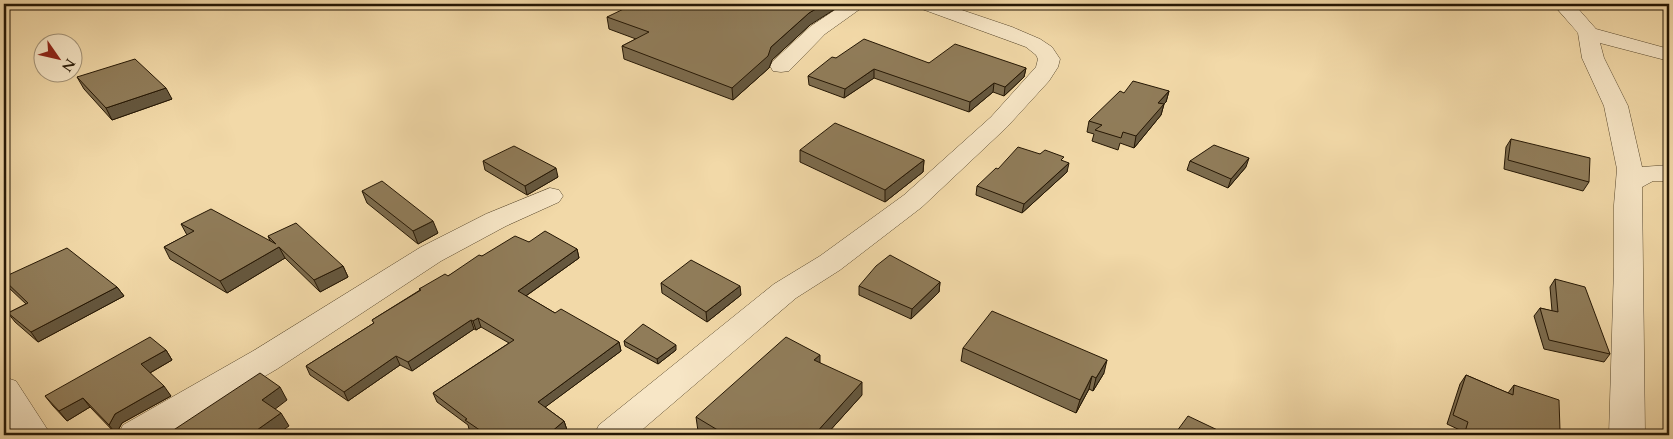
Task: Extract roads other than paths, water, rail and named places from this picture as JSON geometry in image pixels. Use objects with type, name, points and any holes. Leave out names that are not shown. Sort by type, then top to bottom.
[{"type":"street","points":[[781,66],[818,30],[856,4]]},
{"type":"street","points":[[612,435],[785,291],[830,263],[913,201],[999,122],[1047,67],[1049,59],[1045,52],[1033,43],[1005,31],[926,4]]},
{"type":"street","points":[[1563,4],[1583,24],[1588,33],[1593,58],[1616,106],[1630,169],[1627,205],[1629,267],[1627,435]]},
{"type":"street","points":[[1588,33],[1669,56]]},
{"type":"street","points":[[1630,183],[1648,173],[1669,173]]},
{"type":"street","points":[[136,435],[265,360],[431,254],[496,220],[550,196]]},
{"type":"street","points":[[4,390],[33,435]]}]
